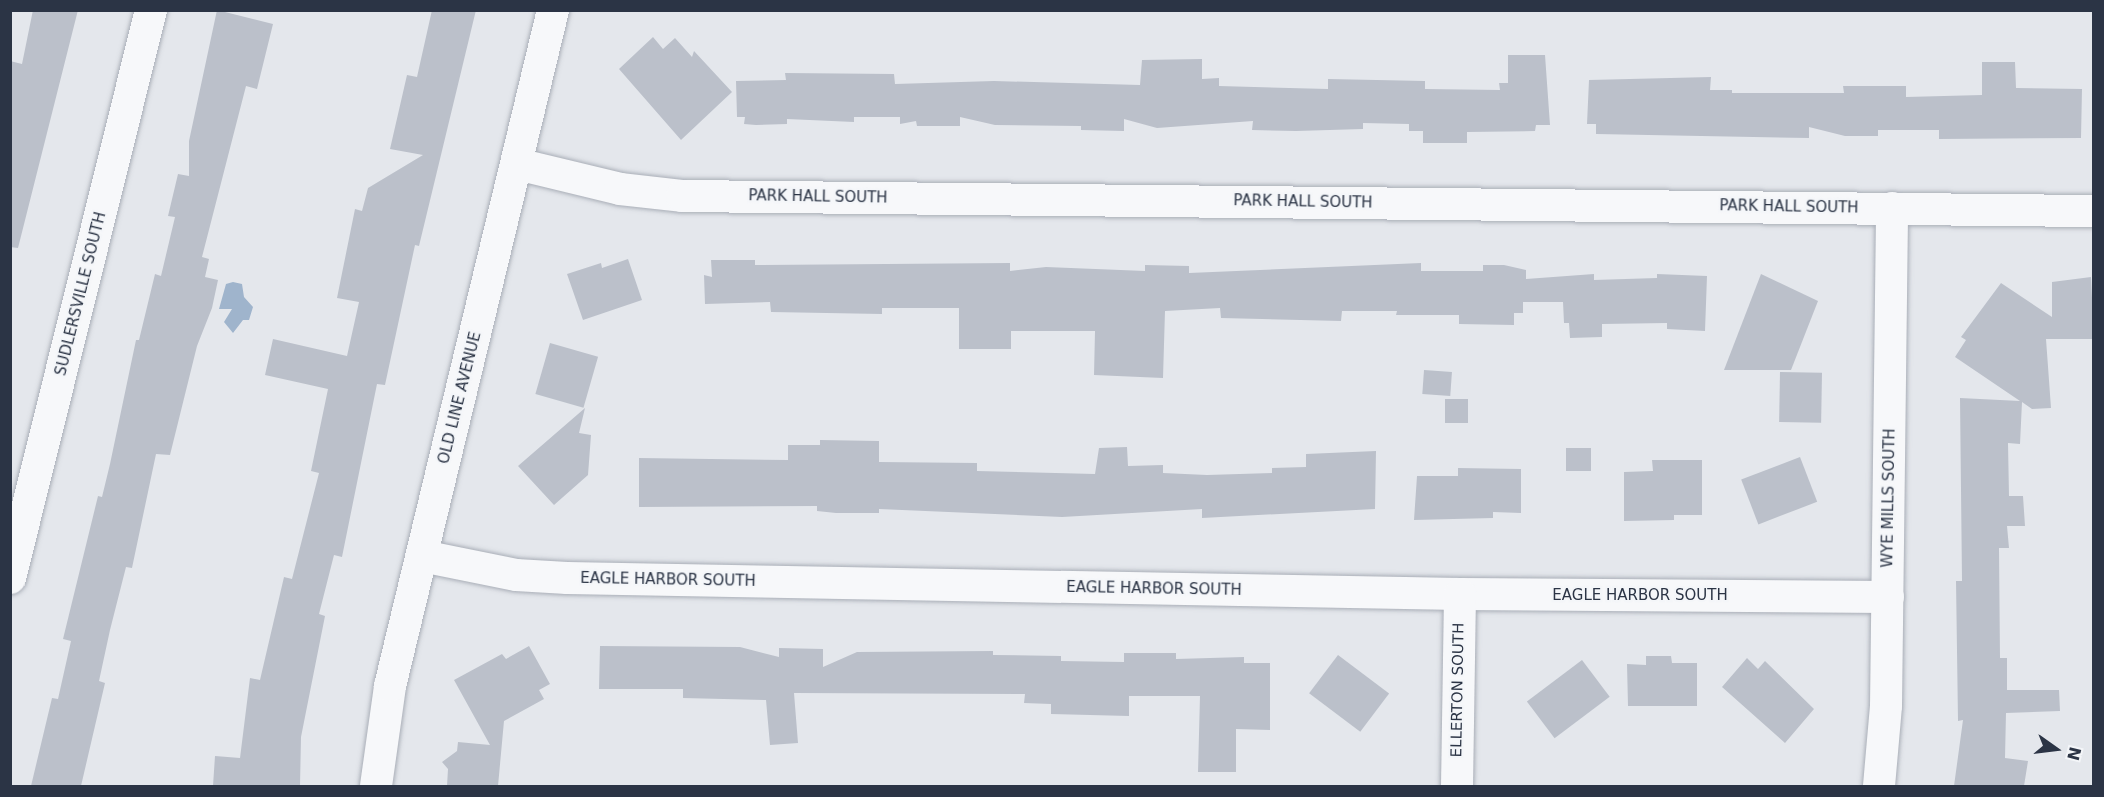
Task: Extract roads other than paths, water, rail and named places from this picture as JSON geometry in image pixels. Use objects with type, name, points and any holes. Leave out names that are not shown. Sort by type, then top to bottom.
[{"type":"street","name":"SUDLERSVILLE SOUTH","points":[[10,578],[151,10]]},
{"type":"street","name":"OLD LINE AVENUE","points":[[376,786],[390,686],[553,10]]},
{"type":"street","name":"PARK HALL SOUTH","points":[[517,164],[620,189],[682,196],[2094,211]]},
{"type":"street","name":"WYE MILLS SOUTH","points":[[1879,786],[1886,706],[1892,208]]},
{"type":"street","name":"EAGLE HARBOR SOUTH","points":[[422,556],[516,575],[567,578],[1460,594],[1888,597]]},
{"type":"street","name":"ELLERTON SOUTH","points":[[1457,786],[1460,594]]},
{"type":"water","points":[[233,282],[242,284],[244,297],[253,307],[249,320],[243,320],[233,333],[224,322],[232,309],[219,309],[226,284]]}]
